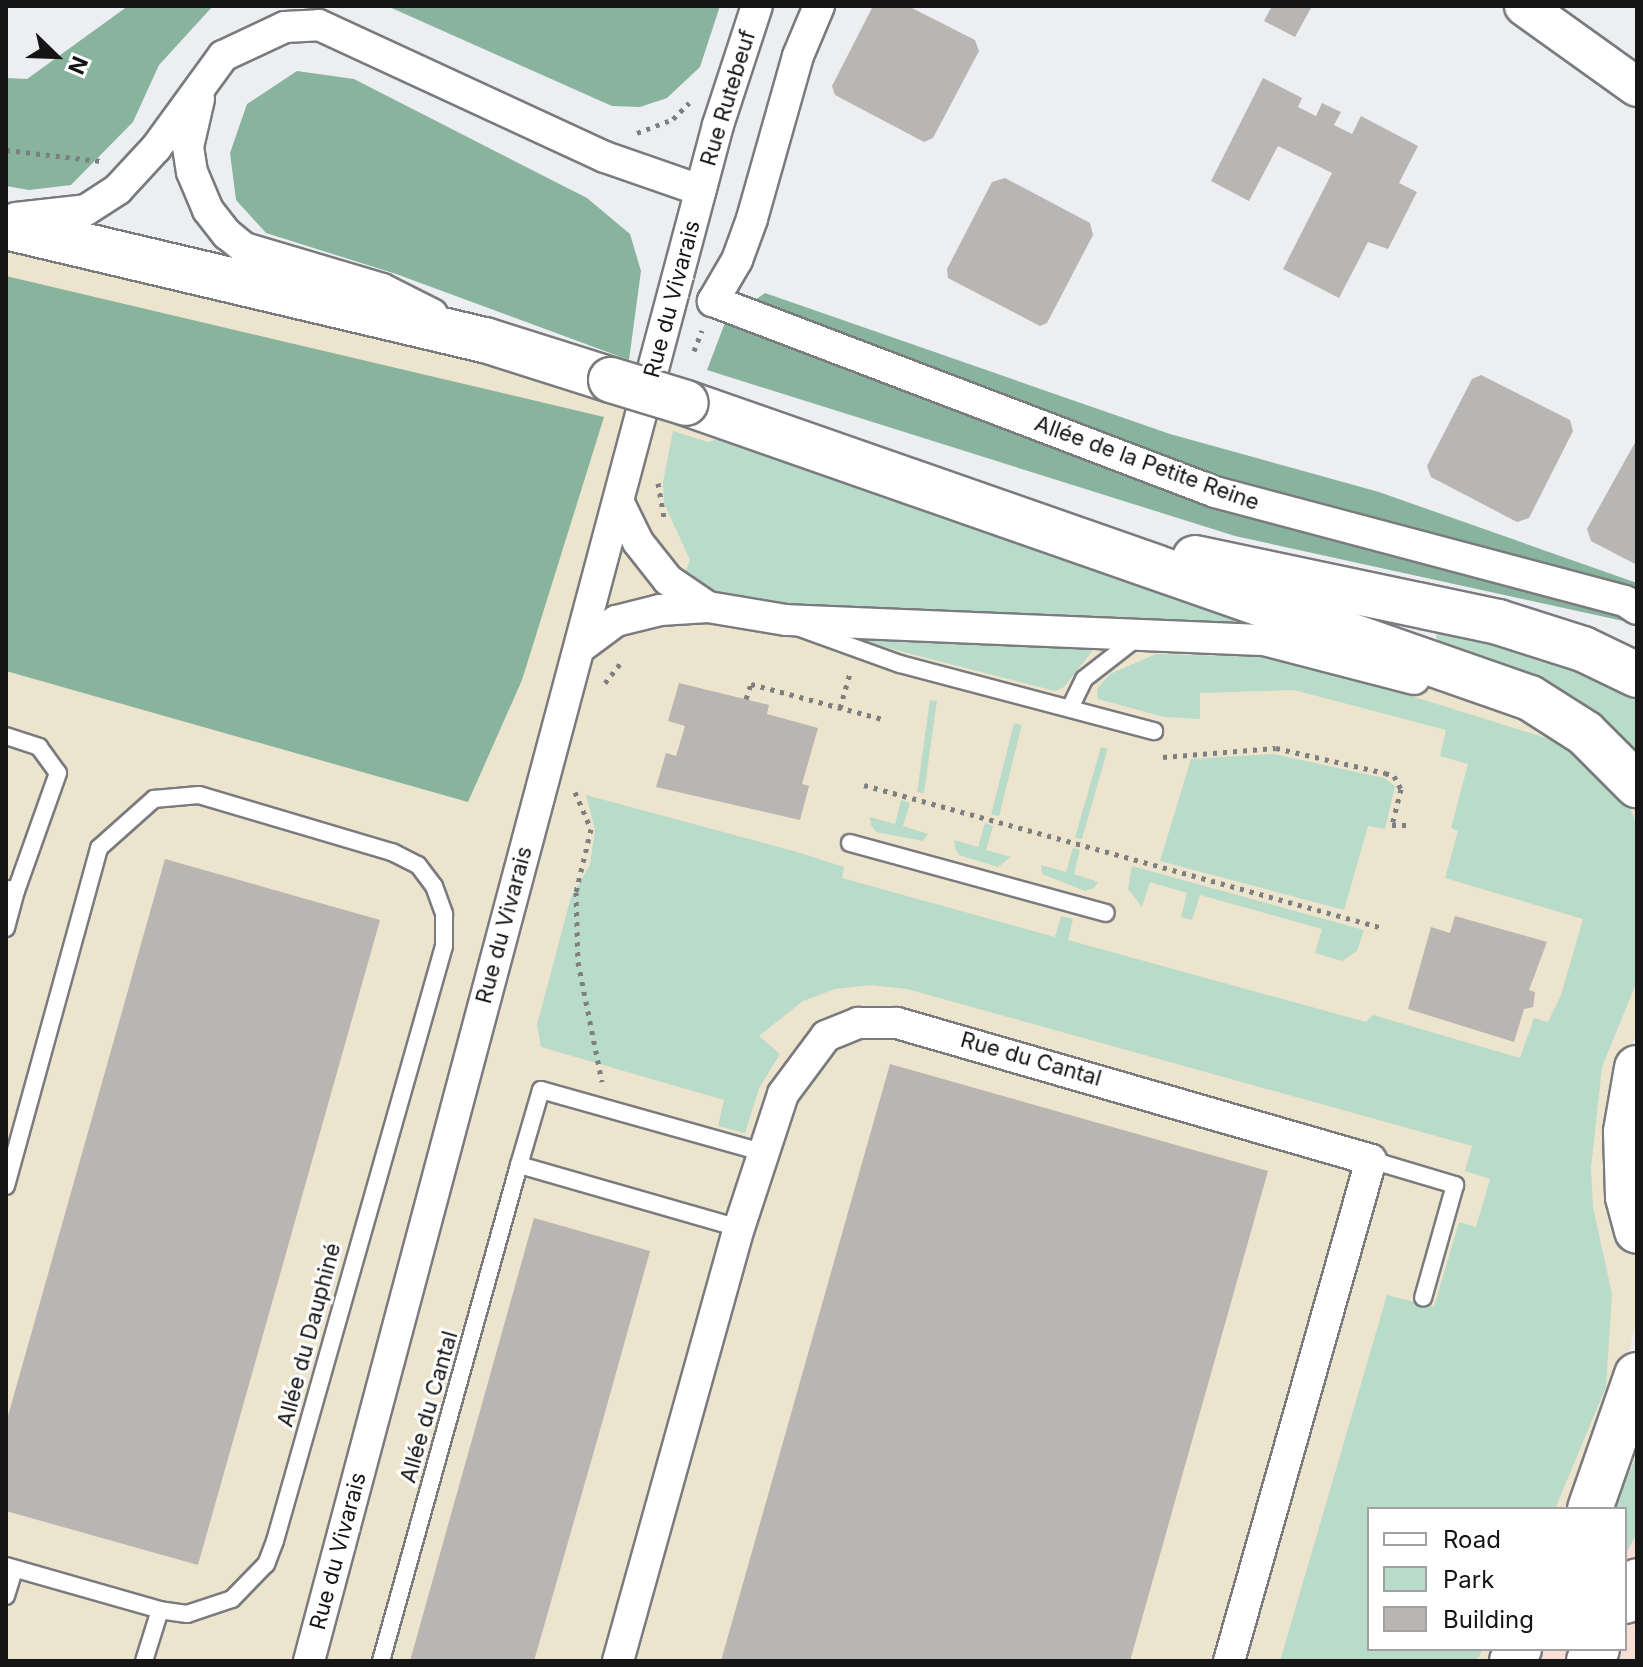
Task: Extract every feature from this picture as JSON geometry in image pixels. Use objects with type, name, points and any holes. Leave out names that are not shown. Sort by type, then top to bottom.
[{"type":"main road","points":[[6,227],[485,340],[686,403],[1063,531],[1530,698],[1585,733],[1637,785]]},
{"type":"main road","points":[[1063,531],[1498,622],[1583,649],[1637,675]]},
{"type":"main road","points":[[1637,1068],[1626,1132],[1628,1197],[1637,1231]]},
{"type":"main road","points":[[1591,1507],[1637,1375]]},
{"type":"street","name":"Rue Rutebeuf","points":[[700,190],[757,6]]},
{"type":"street","name":"Allée de la Petite Reine","points":[[819,6],[798,56],[742,246],[713,301],[1215,492],[1625,601],[1637,609]]},
{"type":"street","points":[[1524,6],[1637,87]]},
{"type":"street","points":[[6,217],[55,217],[86,210],[118,189],[200,93],[223,56],[253,39],[285,27],[319,25],[605,157],[700,190]]},
{"type":"street","points":[[200,93],[188,147],[197,189],[208,210],[244,248],[382,289],[485,340]]},
{"type":"street","name":"Rue du Vivarais","points":[[309,1661],[700,190]]},
{"type":"street","points":[[619,503],[638,542],[668,580],[708,607]]},
{"type":"street","points":[[581,647],[616,621],[660,610],[708,607],[786,620],[1264,640],[1439,686],[1530,698]]},
{"type":"street","name":"Rue du Cantal","points":[[618,1661],[762,1152],[783,1094],[826,1036],[858,1023],[897,1023],[1371,1160]]},
{"type":"street","points":[[1229,1661],[1371,1160]]},
{"type":"lane","points":[[786,620],[807,634],[863,653],[1071,706],[1154,731]]},
{"type":"lane","points":[[1071,706],[1084,679],[1140,635]]},
{"type":"lane","points":[[6,736],[39,747],[58,773],[11,890],[6,928]]},
{"type":"lane","name":"Allée du Dauphiné","points":[[6,1186],[99,848],[154,799],[199,795],[418,865],[434,886],[444,914],[444,946],[266,1564],[232,1599],[208,1611],[160,1610],[10,1568]]},
{"type":"lane","points":[[850,843],[1106,913]]},
{"type":"lane","name":"Allée du Cantal","points":[[381,1661],[541,1090],[604,1107]]},
{"type":"lane","points":[[604,1107],[762,1152]]},
{"type":"lane","points":[[1371,1160],[1455,1185],[1423,1298]]},
{"type":"lane","points":[[519,1165],[739,1228]]},
{"type":"lane","points":[[6,1596],[10,1568]]},
{"type":"lane","points":[[144,1661],[160,1610]]},
{"type":"path","points":[[633,133],[654,129],[684,110]]},
{"type":"path","points":[[6,150],[98,162],[111,156]]},
{"type":"path","points":[[840,708],[850,671]]},
{"type":"path","points":[[746,699],[751,684],[883,719]]},
{"type":"path","points":[[571,784],[591,829],[576,892],[578,962],[600,1058],[604,1107]]},
{"type":"path","points":[[864,785],[1383,928]]},
{"type":"shaded area","points":[[6,238],[471,346],[1519,707],[1625,787],[1637,809],[1637,1030],[1621,1079],[1617,1208],[1637,1264],[1637,1316],[1619,1400],[1577,1507],[1367,1507],[1367,1651],[1505,1651],[1500,1661],[6,1661]]},
{"type":"shaded area","points":[[1637,1496],[1637,1661],[1508,1661],[1516,1651],[1627,1651],[1627,1508]]},
{"type":"green space","points":[[128,6],[213,6],[159,65],[133,122],[71,185],[29,190],[6,186],[6,78],[27,79]]},
{"type":"green space","points":[[387,6],[720,6],[700,67],[667,98],[640,107],[612,106]]},
{"type":"green space","points":[[297,71],[354,79],[587,198],[630,234],[641,271],[629,360],[396,274],[266,233],[236,200],[230,153],[247,104]]},
{"type":"green space","points":[[6,276],[604,417],[522,680],[468,802],[6,671]]},
{"type":"green space","points":[[765,293],[1170,434],[1379,492],[1637,583],[1637,618],[1623,621],[1235,536],[707,370],[726,320]]},
{"type":"green space","points":[[673,431],[708,442],[722,438],[1270,621],[1268,632],[769,603],[706,589],[684,576],[690,560],[664,503],[663,482]]},
{"type":"green space","points":[[1444,626],[1519,646],[1637,697],[1637,761],[1438,649],[1436,635]]},
{"type":"green space","points":[[842,636],[1093,650],[1064,687],[1055,691]]},
{"type":"green space","points":[[1156,654],[1260,657],[1315,666],[1556,741],[1584,754],[1627,803],[1637,823],[1637,981],[1602,1067],[1591,1168],[1593,1207],[1612,1294],[1606,1387],[1556,1507],[1367,1507],[1367,1651],[1482,1651],[1476,1661],[1280,1661],[1387,1295],[1434,1307],[1459,1222],[1476,1227],[1490,1179],[1465,1171],[1472,1146],[907,989],[870,985],[835,989],[803,1001],[759,1036],[780,1054],[759,1088],[745,1133],[718,1126],[724,1100],[541,1047],[537,1025],[571,897],[590,865],[595,830],[586,795],[797,852],[844,867],[842,878],[1055,937],[1061,916],[1073,919],[1068,940],[1366,1022],[1373,1015],[1520,1058],[1534,1018],[1548,1022],[1561,995],[1583,919],[1445,878],[1458,831],[1451,828],[1468,764],[1440,756],[1446,730],[1294,690],[1200,693],[1200,719],[1164,717],[1098,699],[1097,689],[1110,674]]},
{"type":"green space","points":[[930,700],[937,701],[924,793],[917,792]]},
{"type":"green space","points":[[1014,723],[1022,725],[999,816],[991,814]]},
{"type":"green space","points":[[1101,747],[1108,749],[1082,839],[1075,837]]},
{"type":"green space","points":[[1274,754],[1384,778],[1395,786],[1385,829],[1368,826],[1344,910],[1160,861],[1191,759]]},
{"type":"green space","points":[[901,800],[910,803],[903,826],[928,834],[923,841],[876,832],[871,825],[870,817],[895,824]]},
{"type":"green space","points":[[985,823],[993,826],[986,850],[1011,857],[998,867],[959,855],[955,848],[954,840],[978,847]]},
{"type":"green space","points":[[1073,848],[1080,850],[1074,874],[1098,882],[1094,888],[1085,891],[1042,874],[1041,865],[1066,872]]},
{"type":"green space","points":[[1132,866],[1364,930],[1357,951],[1342,961],[1315,953],[1322,929],[1200,895],[1192,920],[1181,917],[1187,893],[1150,882],[1142,907],[1128,889]]},
{"type":"green space","points":[[1637,1454],[1637,1533],[1627,1551],[1627,1507],[1614,1507]]},
{"type":"building","points":[[873,6],[908,6],[975,40],[979,51],[933,138],[924,142],[835,95],[832,86]]},
{"type":"building","points":[[1272,6],[1312,6],[1295,37],[1264,21]]},
{"type":"building","points":[[1263,78],[1302,98],[1298,107],[1316,116],[1322,103],[1341,112],[1334,125],[1352,134],[1361,116],[1418,146],[1399,183],[1417,192],[1388,249],[1368,242],[1339,298],[1283,269],[1332,173],[1278,146],[1249,201],[1211,181]]},
{"type":"building","points":[[1005,178],[1090,223],[1093,235],[1047,323],[1040,326],[948,278],[947,269],[992,182]]},
{"type":"building","points":[[1481,375],[1570,420],[1573,431],[1529,518],[1517,522],[1431,477],[1427,466],[1472,379]]},
{"type":"building","points":[[1637,439],[1637,565],[1591,541],[1587,529]]},
{"type":"building","points":[[679,683],[769,705],[767,714],[818,728],[802,784],[809,786],[800,820],[656,787],[666,753],[676,756],[685,726],[668,721]]},
{"type":"building","points":[[165,859],[380,920],[198,1565],[6,1511],[6,1423]]},
{"type":"building","points":[[1455,916],[1547,942],[1529,990],[1535,992],[1533,1007],[1524,1009],[1514,1042],[1408,1009],[1431,927],[1450,933]]},
{"type":"building","points":[[890,1064],[1268,1171],[1130,1661],[721,1661]]},
{"type":"building","points":[[534,1218],[650,1251],[604,1416],[534,1661],[410,1661]]}]
